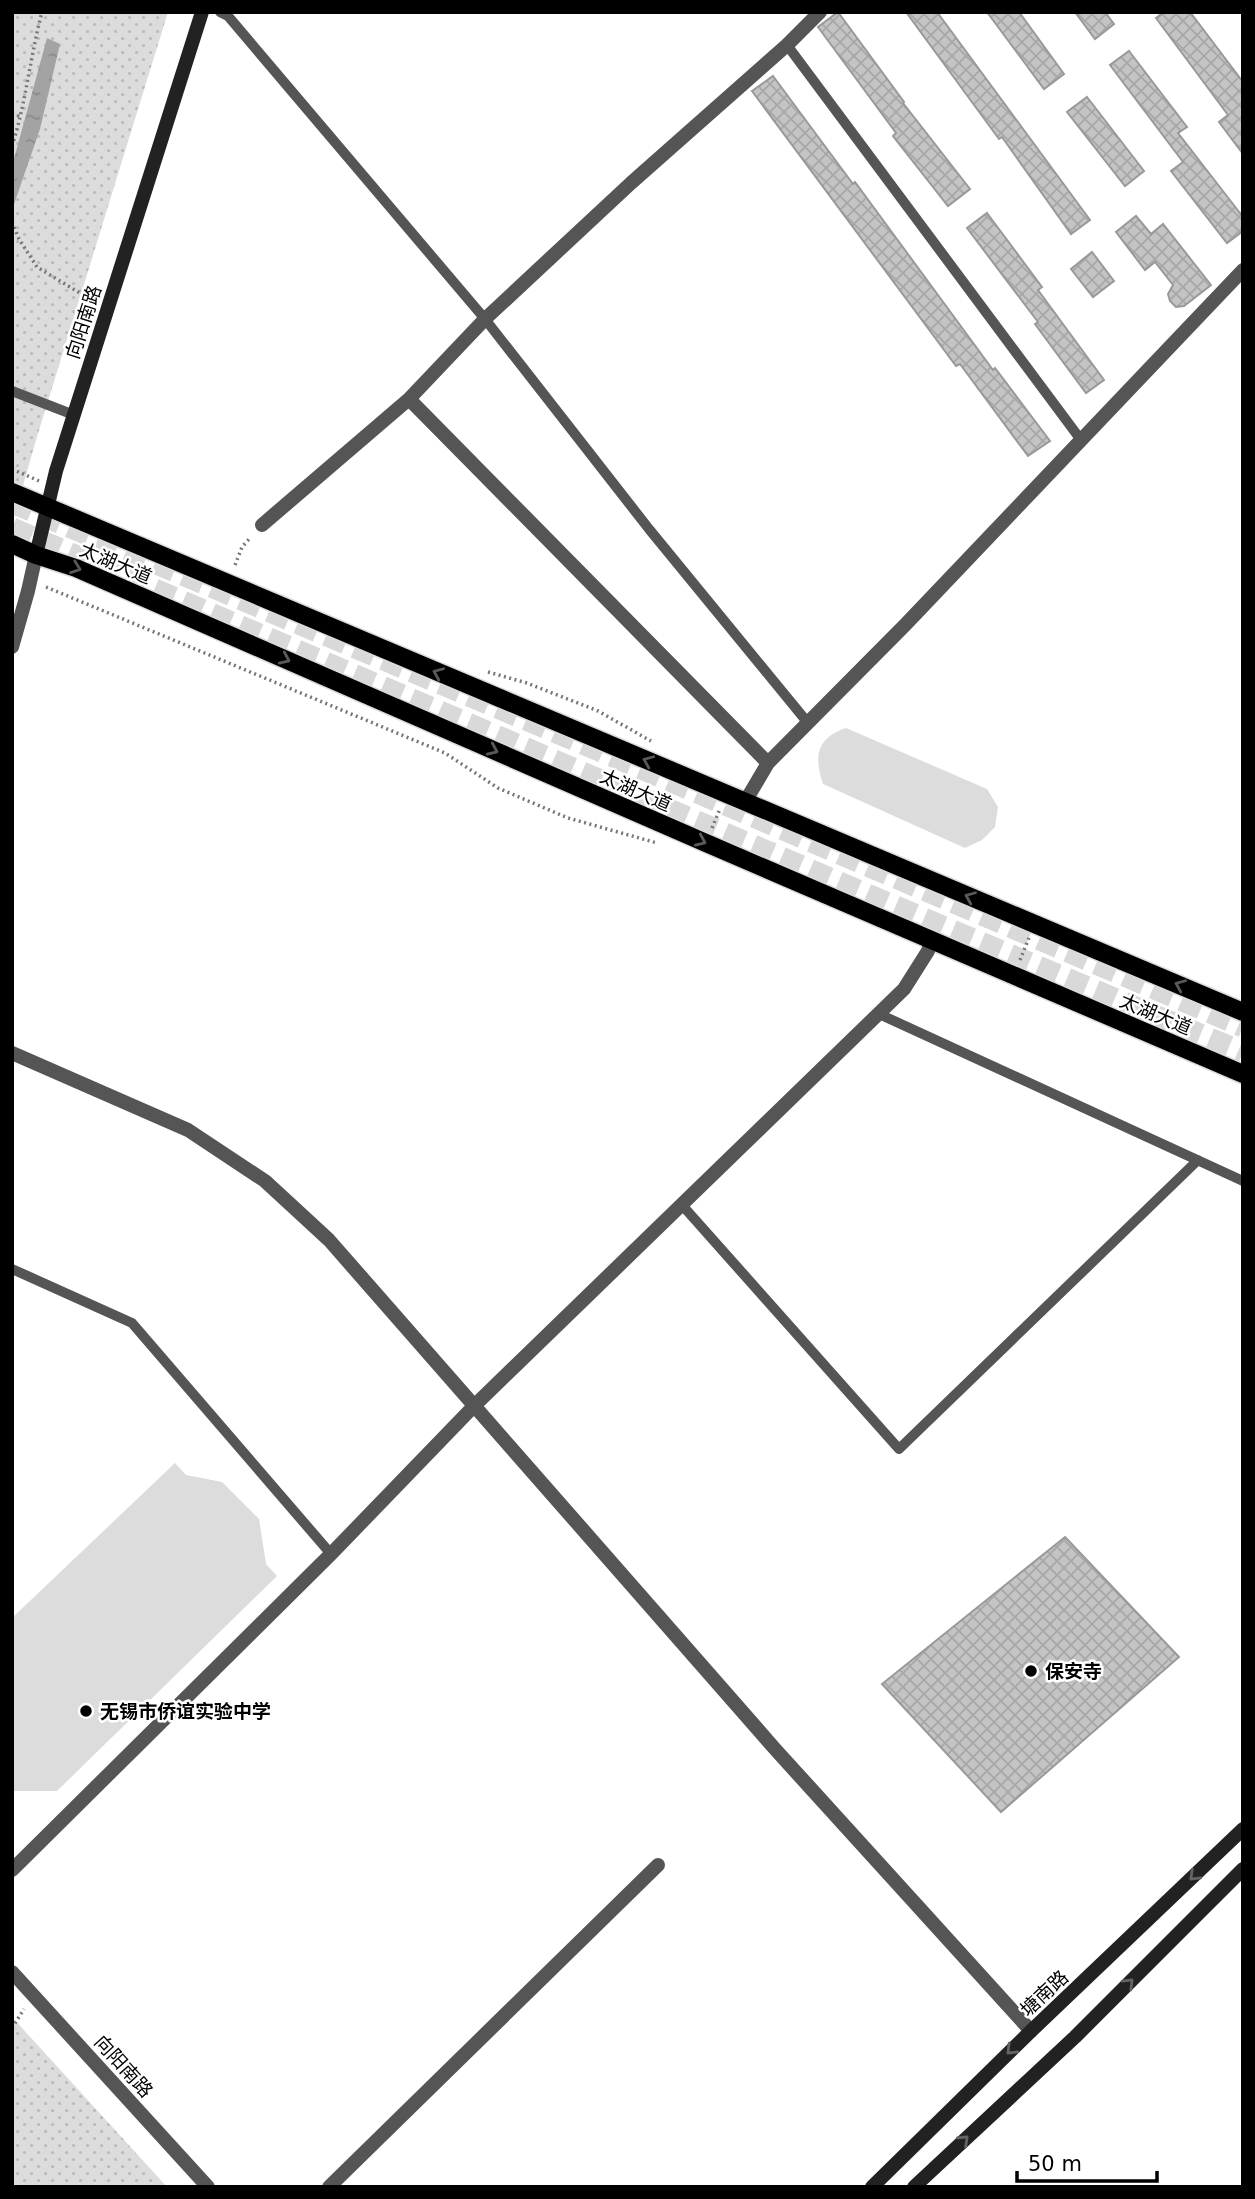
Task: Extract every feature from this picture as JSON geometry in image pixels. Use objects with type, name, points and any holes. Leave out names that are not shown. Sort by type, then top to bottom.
[{"type":"main road","name":"向阳南路","points":[[36,555],[51,487],[202,12]]},
{"type":"main road","name":"太湖大道","points":[[12,492],[1243,1012]]},
{"type":"main road","name":"太湖大道","points":[[12,544],[76,568],[1243,1074]]},
{"type":"main road","name":"塘南路","points":[[872,2187],[1243,1829]]},
{"type":"main road","points":[[914,2187],[1075,2037],[1243,1869]]},
{"type":"street","points":[[262,525],[409,399],[485,319],[631,183],[788,45],[820,12]]},
{"type":"street","points":[[745,802],[768,763],[906,624],[1243,270]]},
{"type":"street","points":[[409,399],[768,763]]},
{"type":"street","name":"向阳南路","points":[[12,647],[36,555]]},
{"type":"street","points":[[12,1870],[331,1554],[474,1406],[904,989],[928,951],[931,940]]},
{"type":"street","points":[[12,1053],[188,1130],[265,1181],[329,1240],[775,1749],[1031,2031]]},
{"type":"street","points":[[329,2187],[658,1865]]},
{"type":"street","name":"向阳南路","points":[[12,1972],[208,2187]]},
{"type":"lane","points":[[220,12],[228,16],[485,319],[649,529],[808,723]]},
{"type":"lane","points":[[788,45],[1081,440]]},
{"type":"lane","points":[[12,391],[74,415]]},
{"type":"lane","points":[[879,1014],[1243,1181]]},
{"type":"lane","points":[[682,1205],[900,1450],[1198,1160]]},
{"type":"lane","points":[[12,1269],[132,1323],[331,1554]]},
{"type":"path","points":[[12,146],[22,117],[42,12]]},
{"type":"path","points":[[12,114],[22,117]]},
{"type":"path","points":[[13,223],[19,239],[37,267],[87,299],[108,306]]},
{"type":"path","points":[[12,469],[51,487]]},
{"type":"path","points":[[235,565],[242,547],[262,525]]},
{"type":"path","points":[[706,843],[726,794]]},
{"type":"path","points":[[1013,975],[1035,924]]},
{"type":"path","points":[[12,2028],[33,1995]]},
{"type":"shaded area","points":[[12,12],[168,12],[12,524]]},
{"type":"shaded area","points":[[846,728],[987,789],[998,807],[995,827],[982,840],[965,848],[823,784],[818,757],[820,750],[828,737]]},
{"type":"shaded area","points":[[175,1463],[186,1475],[222,1482],[259,1519],[266,1564],[277,1576],[57,1791],[12,1791],[12,1618]]},
{"type":"shaded area","points":[[12,2017],[167,2187],[12,2187]]},
{"type":"water","points":[[47,38],[60,44],[40,129],[12,210],[12,166]]},
{"type":"building","points":[[838,12],[903,103],[970,189],[948,206],[893,136],[896,133],[818,27]]},
{"type":"building","points":[[906,12],[937,12],[1090,220],[1071,234],[1002,137],[999,139]]},
{"type":"building","points":[[987,12],[1019,12],[1064,74],[1044,89]]},
{"type":"building","points":[[1075,12],[1105,12],[1114,24],[1095,39]]},
{"type":"building","points":[[1164,12],[1190,12],[1243,82],[1243,154],[1219,122],[1228,115],[1156,18]]},
{"type":"building","points":[[1129,51],[1187,127],[1178,133],[1243,217],[1243,231],[1227,243],[1171,171],[1183,162],[1110,65]]},
{"type":"building","points":[[773,76],[853,184],[855,182],[993,370],[995,368],[1050,441],[1028,456],[960,364],[956,366],[752,91]]},
{"type":"building","points":[[1087,97],[1144,171],[1125,186],[1067,112]]},
{"type":"building","points":[[987,213],[1042,287],[1038,290],[1104,380],[1086,393],[1035,324],[1038,322],[967,228]]},
{"type":"building","points":[[1136,216],[1151,234],[1163,224],[1211,285],[1184,306],[1176,307],[1170,301],[1168,294],[1173,285],[1155,262],[1145,270],[1116,232]]},
{"type":"building","points":[[1092,252],[1114,281],[1093,297],[1071,269]]},
{"type":"building","name":"保安寺","points":[[1065,1537],[1179,1657],[1001,1812],[882,1684]]},
{"type":"tunnel","points":[[12,503],[1243,1027]]},
{"type":"tunnel","points":[[12,528],[1243,1052]]},
{"type":"place","name":"保安寺","points":[[1031,1671]]},
{"type":"place","name":"无锡市侨谊实验中学","points":[[86,1711]]}]
